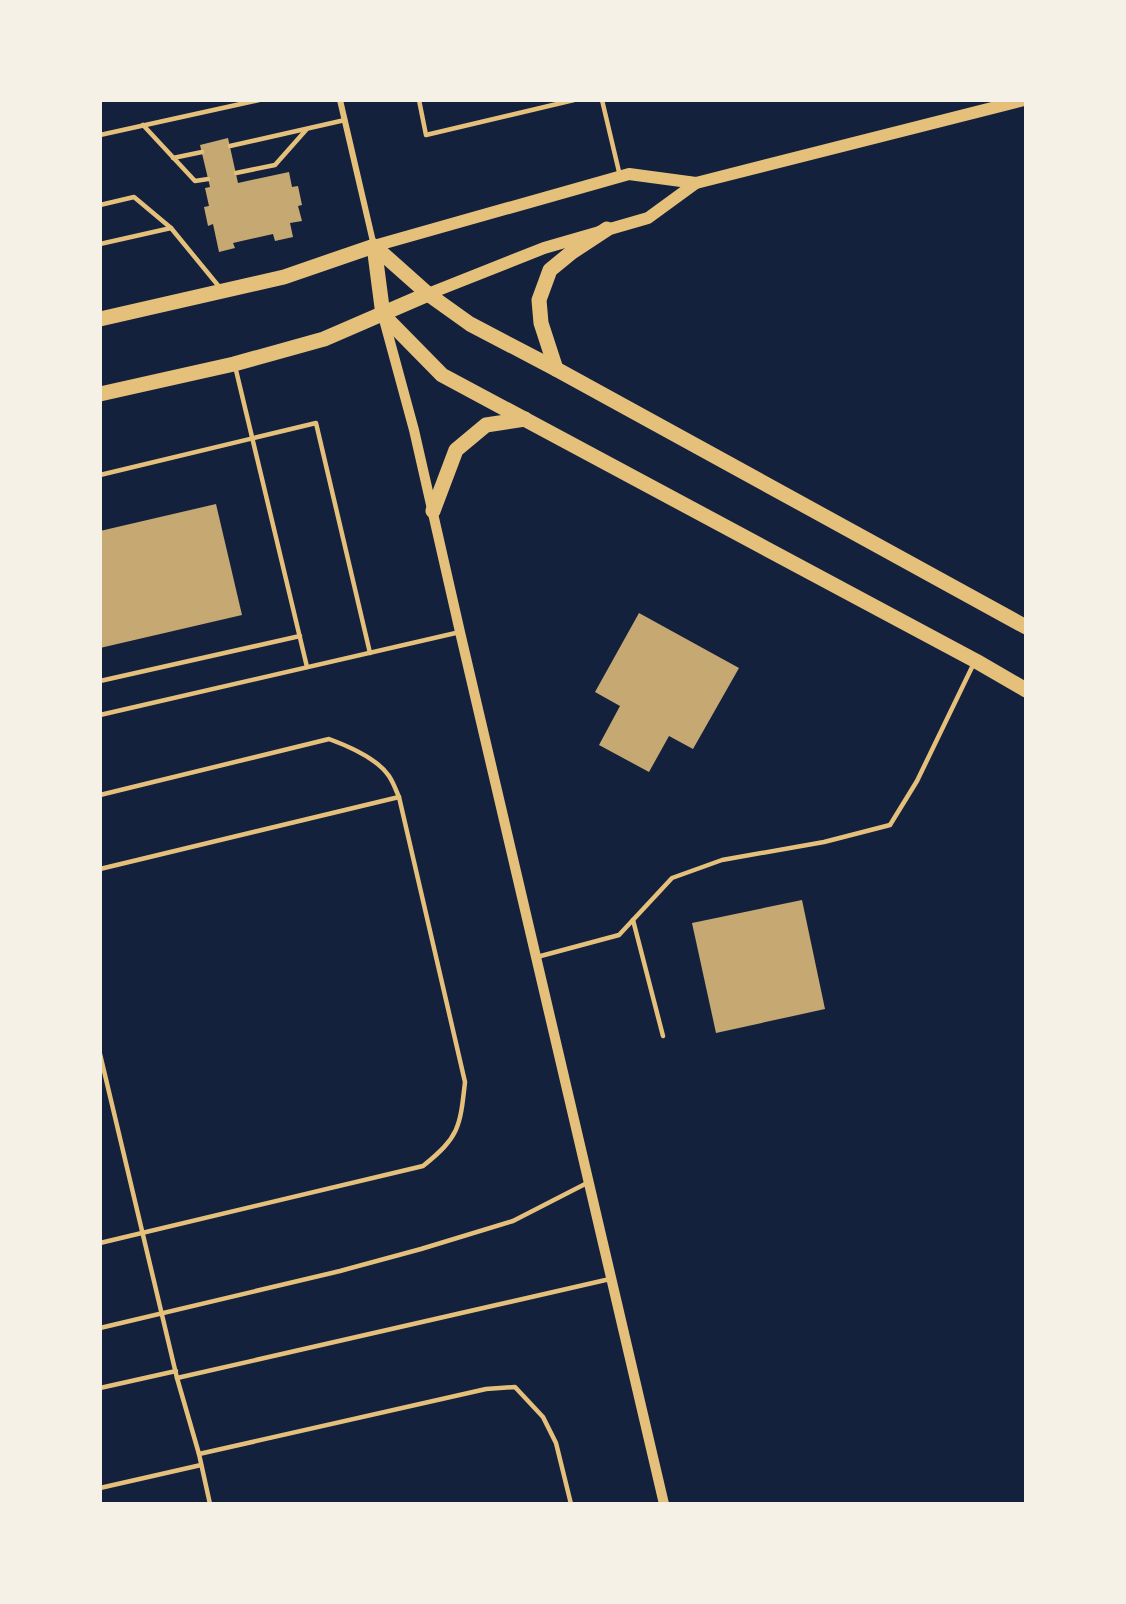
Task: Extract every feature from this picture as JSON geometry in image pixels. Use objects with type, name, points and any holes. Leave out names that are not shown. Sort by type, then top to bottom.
[{"type":"main road","points":[[100,319],[284,277],[374,246],[629,174],[696,183],[1024,100]]},
{"type":"main road","points":[[100,394],[234,364],[324,339],[428,294],[544,248],[648,218],[696,183]]},
{"type":"main road","points":[[556,369],[541,323],[539,300],[550,270],[607,229]]},
{"type":"main road","points":[[374,246],[428,294],[470,324],[1026,627]]},
{"type":"main road","points":[[374,246],[383,315],[442,375],[976,660],[1026,690]]},
{"type":"main road","points":[[433,511],[456,450],[486,425],[525,419]]},
{"type":"street","points":[[340,100],[374,246]]},
{"type":"street","points":[[383,315],[414,430],[664,1503]]},
{"type":"lane","points":[[100,135],[259,100]]},
{"type":"lane","points":[[419,100],[426,135],[574,100]]},
{"type":"lane","points":[[602,100],[620,177]]},
{"type":"lane","points":[[230,146],[345,120]]},
{"type":"lane","points":[[143,125],[195,181],[208,179]]},
{"type":"lane","points":[[236,173],[275,165],[306,130]]},
{"type":"lane","points":[[173,158],[202,152]]},
{"type":"lane","points":[[100,205],[134,197],[171,228],[223,291]]},
{"type":"lane","points":[[100,244],[171,228]]},
{"type":"lane","points":[[234,364],[308,667]]},
{"type":"lane","points":[[100,475],[316,423],[370,652]]},
{"type":"lane","points":[[100,715],[460,632]]},
{"type":"lane","points":[[100,681],[300,636]]},
{"type":"lane","points":[[536,957],[619,935],[672,878],[722,860],[824,842],[890,825],[917,781],[976,660]]},
{"type":"lane","points":[[100,795],[329,739],[350,746],[370,760],[388,775],[399,797],[465,1082],[458,1129],[443,1150],[423,1166],[100,1243]]},
{"type":"lane","points":[[100,869],[399,797]]},
{"type":"lane","points":[[633,920],[663,1036]]},
{"type":"lane","points":[[100,1054],[177,1378],[199,1454],[210,1503]]},
{"type":"lane","points":[[100,1328],[422,1250],[513,1221],[588,1182]]},
{"type":"lane","points":[[177,1378],[611,1279]]},
{"type":"lane","points":[[100,1388],[176,1371]]},
{"type":"lane","points":[[199,1454],[486,1389],[514,1387],[543,1417],[556,1443],[571,1503]]},
{"type":"lane","points":[[100,1488],[201,1465]]},
{"type":"building","points":[[228,138],[238,183],[289,172],[292,187],[298,186],[302,205],[298,206],[302,221],[290,223],[293,237],[275,241],[273,234],[233,243],[235,248],[219,252],[213,224],[208,226],[204,207],[209,206],[205,188],[210,187],[200,145]]},
{"type":"building","points":[[216,504],[242,615],[100,648],[100,531]]},
{"type":"building","points":[[639,613],[739,668],[693,749],[669,736],[649,772],[599,745],[620,706],[595,692]]},
{"type":"building","points":[[802,900],[825,1009],[716,1033],[692,923]]}]
